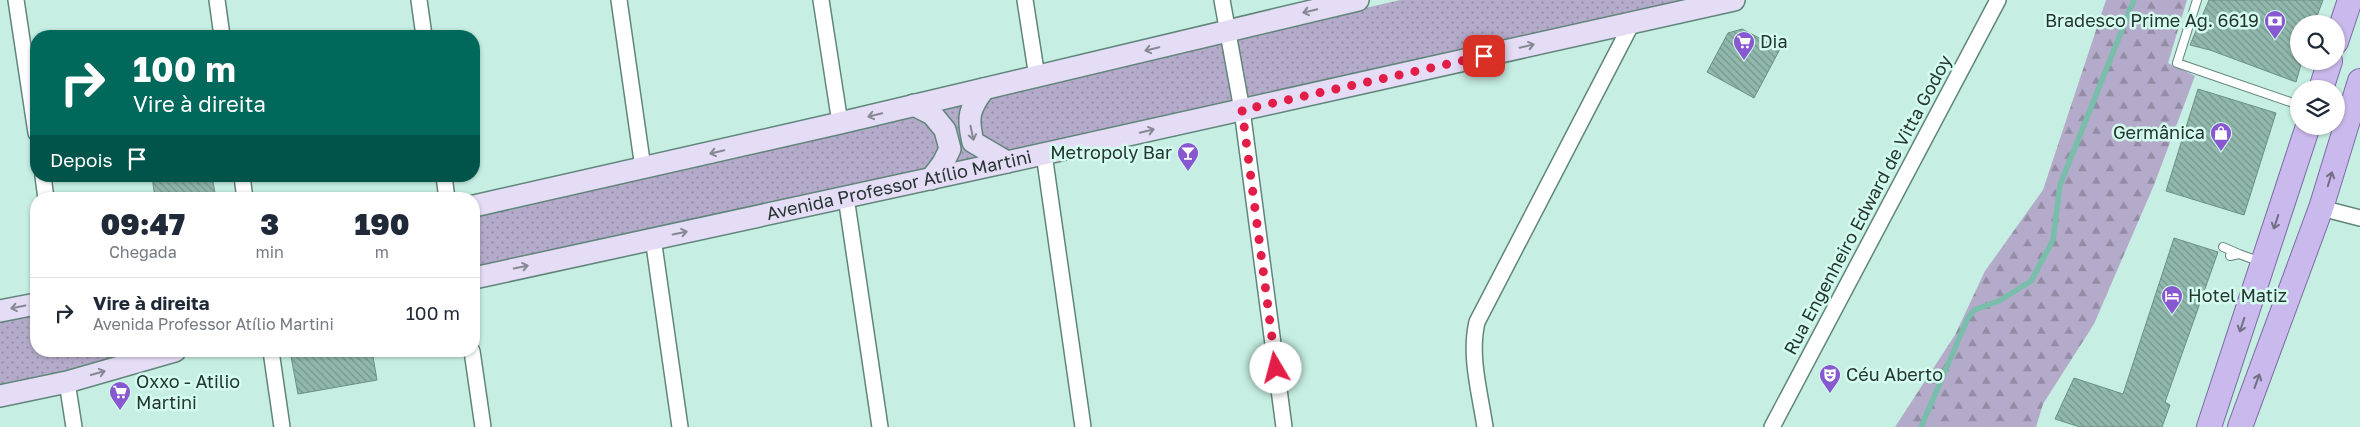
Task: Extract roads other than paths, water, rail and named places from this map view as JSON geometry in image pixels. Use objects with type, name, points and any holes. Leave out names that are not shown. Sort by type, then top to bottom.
[{"type":"main road","points":[[480,205],[840,124],[1358,0]]},
{"type":"main road","name":"Avenida Professor Atílio Martini","points":[[480,277],[1044,154],[1734,0]]},
{"type":"main road","points":[[2345,15],[2350,0]]},
{"type":"main road","points":[[2240,427],[2321,208],[2360,81]]},
{"type":"main road","points":[[984,89],[972,106],[970,126],[973,142],[1007,162]]},
{"type":"main road","points":[[914,105],[932,114],[945,130],[950,149],[943,163],[930,179]]},
{"type":"main road","points":[[2209,427],[2305,135]]},
{"type":"main road","points":[[0,311],[30,305]]},
{"type":"main road","points":[[0,396],[67,382],[136,357]]},
{"type":"street","points":[[16,0],[30,93]]},
{"type":"street","points":[[217,0],[221,30]]},
{"type":"street","points":[[419,0],[423,30]]},
{"type":"street","points":[[619,0],[643,168]]},
{"type":"street","points":[[821,0],[840,124]]},
{"type":"street","points":[[1025,0],[1037,77]]},
{"type":"street","points":[[1222,0],[1242,110],[1284,427]]},
{"type":"street","name":"Rua Engenheiro Edward de Vitta Godoy","points":[[1772,427],[1998,0]]},
{"type":"street","points":[[1484,427],[1473,339],[1477,322],[1632,23]]},
{"type":"street","points":[[1044,154],[1083,427]]},
{"type":"street","points":[[846,197],[880,427]]},
{"type":"street","points":[[2321,208],[2360,218]]},
{"type":"street","points":[[653,238],[680,427]]},
{"type":"street","points":[[272,357],[282,427]]},
{"type":"street","points":[[473,357],[483,427]]},
{"type":"street","points":[[67,382],[74,427]]},
{"type":"lane","points":[[2197,0],[2177,63],[2290,102]]},
{"type":"lane","points":[[2223,247],[2263,262]]},
{"type":"lane","points":[[2230,256],[2239,254]]},
{"type":"waterway","points":[[1921,427],[1967,320],[1974,310],[1999,301],[2031,281],[2053,240],[2060,185],[2134,0]]},
{"type":"place","name":"Bradesco Prime Ag. 6619","points":[[2275,40]]},
{"type":"place","name":"Dia","points":[[1744,61]]},
{"type":"place","name":"Germânica","points":[[2221,152]]},
{"type":"place","name":"Metropoly Bar","points":[[1188,172]]},
{"type":"place","name":"Hotel Matiz","points":[[2172,315]]},
{"type":"place","name":"Céu Aberto","points":[[1830,394]]},
{"type":"place","name":"Oxxo - Atilio Martini","points":[[120,411]]}]
